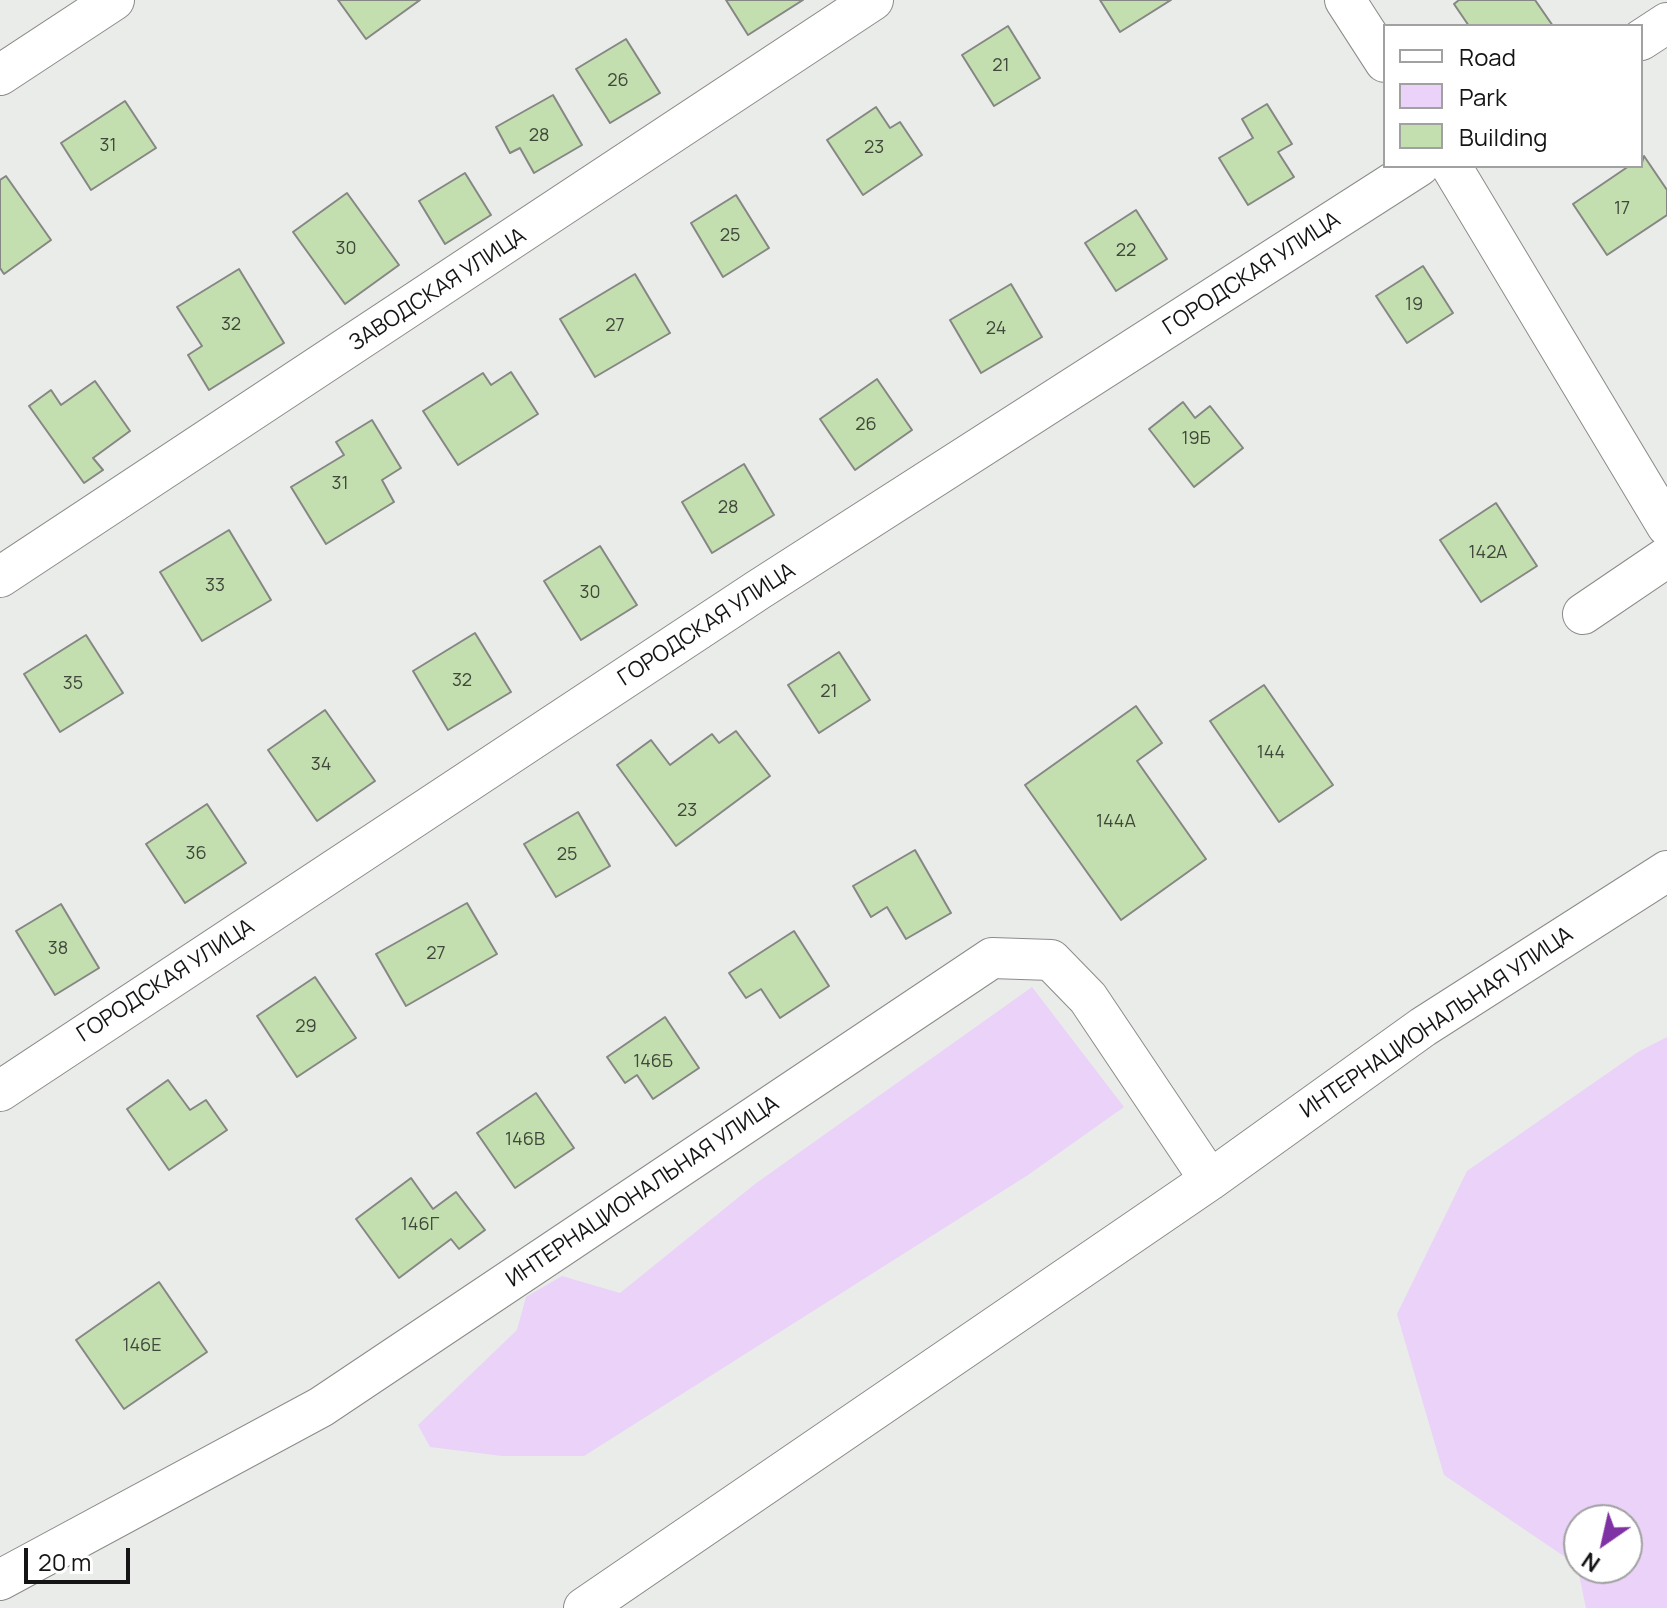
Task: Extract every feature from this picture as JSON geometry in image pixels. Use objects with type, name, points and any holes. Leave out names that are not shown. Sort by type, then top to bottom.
[{"type":"street","points":[[0,75],[114,0]]},
{"type":"street","name":"ЗАВОДСКАЯ УЛИЦА","points":[[0,577],[873,0]]},
{"type":"street","points":[[1345,0],[1383,59]]},
{"type":"street","points":[[1643,39],[1667,23]]},
{"type":"street","name":"ГОРОДСКАЯ УЛИЦА","points":[[0,1091],[758,590],[1416,168]]},
{"type":"street","points":[[1452,168],[1667,526]]},
{"type":"street","points":[[1583,614],[1667,557]]},
{"type":"street","name":"ИНТЕРНАЦИОНАЛЬНАЯ УЛИЦА","points":[[584,1608],[1210,1180],[1423,1027],[1667,871]]},
{"type":"street","name":"ИНТЕРНАЦИОНАЛЬНАЯ УЛИЦА","points":[[0,1580],[321,1407],[992,958],[1051,960],[1088,998],[1210,1180]]},
{"type":"green space","points":[[1032,987],[1124,1107],[1028,1175],[584,1456],[502,1456],[430,1447],[418,1425],[517,1330],[526,1297],[562,1276],[620,1293],[755,1184]]},
{"type":"green space","points":[[1667,1037],[1667,1608],[1586,1608],[1581,1584],[1643,1584],[1643,1504],[1563,1504],[1563,1556],[1444,1475],[1397,1314],[1467,1171],[1638,1052]]},
{"type":"building","points":[[338,0],[420,0],[366,39]]},
{"type":"building","points":[[726,0],[803,0],[748,35]]},
{"type":"building","points":[[1100,0],[1171,0],[1120,32]]},
{"type":"building","points":[[1459,0],[1535,0],[1552,24],[1468,24],[1454,4]]},
{"type":"building","points":[[1008,26],[1040,78],[994,106],[962,55]]},
{"type":"building","points":[[626,39],[660,93],[610,123],[576,69]]},
{"type":"building","points":[[553,95],[582,145],[534,173],[520,148],[510,153],[496,127]]},
{"type":"building","points":[[125,101],[156,148],[91,190],[61,143]]},
{"type":"building","points":[[1267,104],[1292,144],[1278,152],[1294,177],[1248,205],[1219,158],[1253,138],[1242,119]]},
{"type":"building","points":[[876,107],[890,128],[900,122],[922,155],[863,195],[827,140]]},
{"type":"building","points":[[1644,156],[1667,190],[1667,215],[1607,255],[1573,204],[1626,168],[1643,168]]},
{"type":"building","points":[[465,173],[491,215],[445,244],[419,201]]},
{"type":"building","points":[[6,176],[51,240],[4,274],[0,268],[0,180]]},
{"type":"building","points":[[347,193],[399,265],[345,304],[293,232]]},
{"type":"building","points":[[736,195],[769,248],[723,277],[691,223]]},
{"type":"building","points":[[1136,210],[1167,259],[1116,291],[1085,243]]},
{"type":"building","points":[[1423,266],[1453,313],[1407,343],[1376,296]]},
{"type":"building","points":[[239,269],[284,343],[209,390],[188,355],[202,346],[177,307]]},
{"type":"building","points":[[635,274],[670,333],[595,377],[560,319]]},
{"type":"building","points":[[1011,284],[1042,337],[981,373],[950,320]]},
{"type":"building","points":[[511,372],[538,414],[458,465],[423,411],[483,373],[491,385]]},
{"type":"building","points":[[877,379],[912,430],[855,470],[820,419]]},
{"type":"building","points":[[95,381],[130,431],[93,458],[103,470],[84,483],[29,406],[51,390],[61,405]]},
{"type":"building","points":[[1183,402],[1195,418],[1210,406],[1243,448],[1194,487],[1149,429]]},
{"type":"building","points":[[372,420],[401,468],[382,480],[394,502],[326,544],[291,487],[344,455],[336,442]]},
{"type":"building","points":[[744,464],[774,515],[712,553],[682,502]]},
{"type":"building","points":[[1496,503],[1537,566],[1481,602],[1440,540]]},
{"type":"building","points":[[229,530],[271,600],[202,641],[160,572]]},
{"type":"building","points":[[600,546],[637,605],[581,640],[544,581]]},
{"type":"building","points":[[475,633],[511,692],[448,730],[413,671]]},
{"type":"building","points":[[86,635],[123,693],[60,732],[24,674]]},
{"type":"building","points":[[839,652],[870,700],[819,733],[788,685]]},
{"type":"building","points":[[1264,685],[1333,785],[1279,822],[1210,721]]},
{"type":"building","points":[[1136,706],[1162,743],[1137,761],[1206,859],[1121,920],[1025,785]]},
{"type":"building","points":[[325,710],[375,781],[317,821],[268,750]]},
{"type":"building","points":[[736,731],[770,776],[676,846],[617,765],[651,740],[670,765],[712,734],[719,743]]},
{"type":"building","points":[[207,804],[246,863],[185,903],[146,844]]},
{"type":"building","points":[[578,812],[610,866],[556,897],[524,844]]},
{"type":"building","points":[[915,850],[951,913],[906,939],[887,907],[871,917],[853,886]]},
{"type":"building","points":[[467,903],[497,954],[406,1006],[376,954]]},
{"type":"building","points":[[61,904],[99,968],[55,995],[16,931]]},
{"type":"building","points":[[794,931],[829,986],[780,1018],[761,989],[746,998],[729,973]]},
{"type":"building","points":[[315,977],[356,1038],[297,1077],[257,1016]]},
{"type":"building","points":[[665,1017],[699,1068],[653,1099],[637,1075],[625,1083],[607,1057]]},
{"type":"building","points":[[168,1080],[190,1110],[206,1100],[227,1130],[169,1170],[127,1109]]},
{"type":"building","points":[[536,1093],[574,1148],[515,1188],[477,1133]]},
{"type":"building","points":[[411,1178],[433,1209],[456,1192],[485,1230],[459,1249],[451,1239],[399,1278],[356,1219]]},
{"type":"building","points":[[159,1282],[207,1352],[124,1409],[76,1340]]}]
